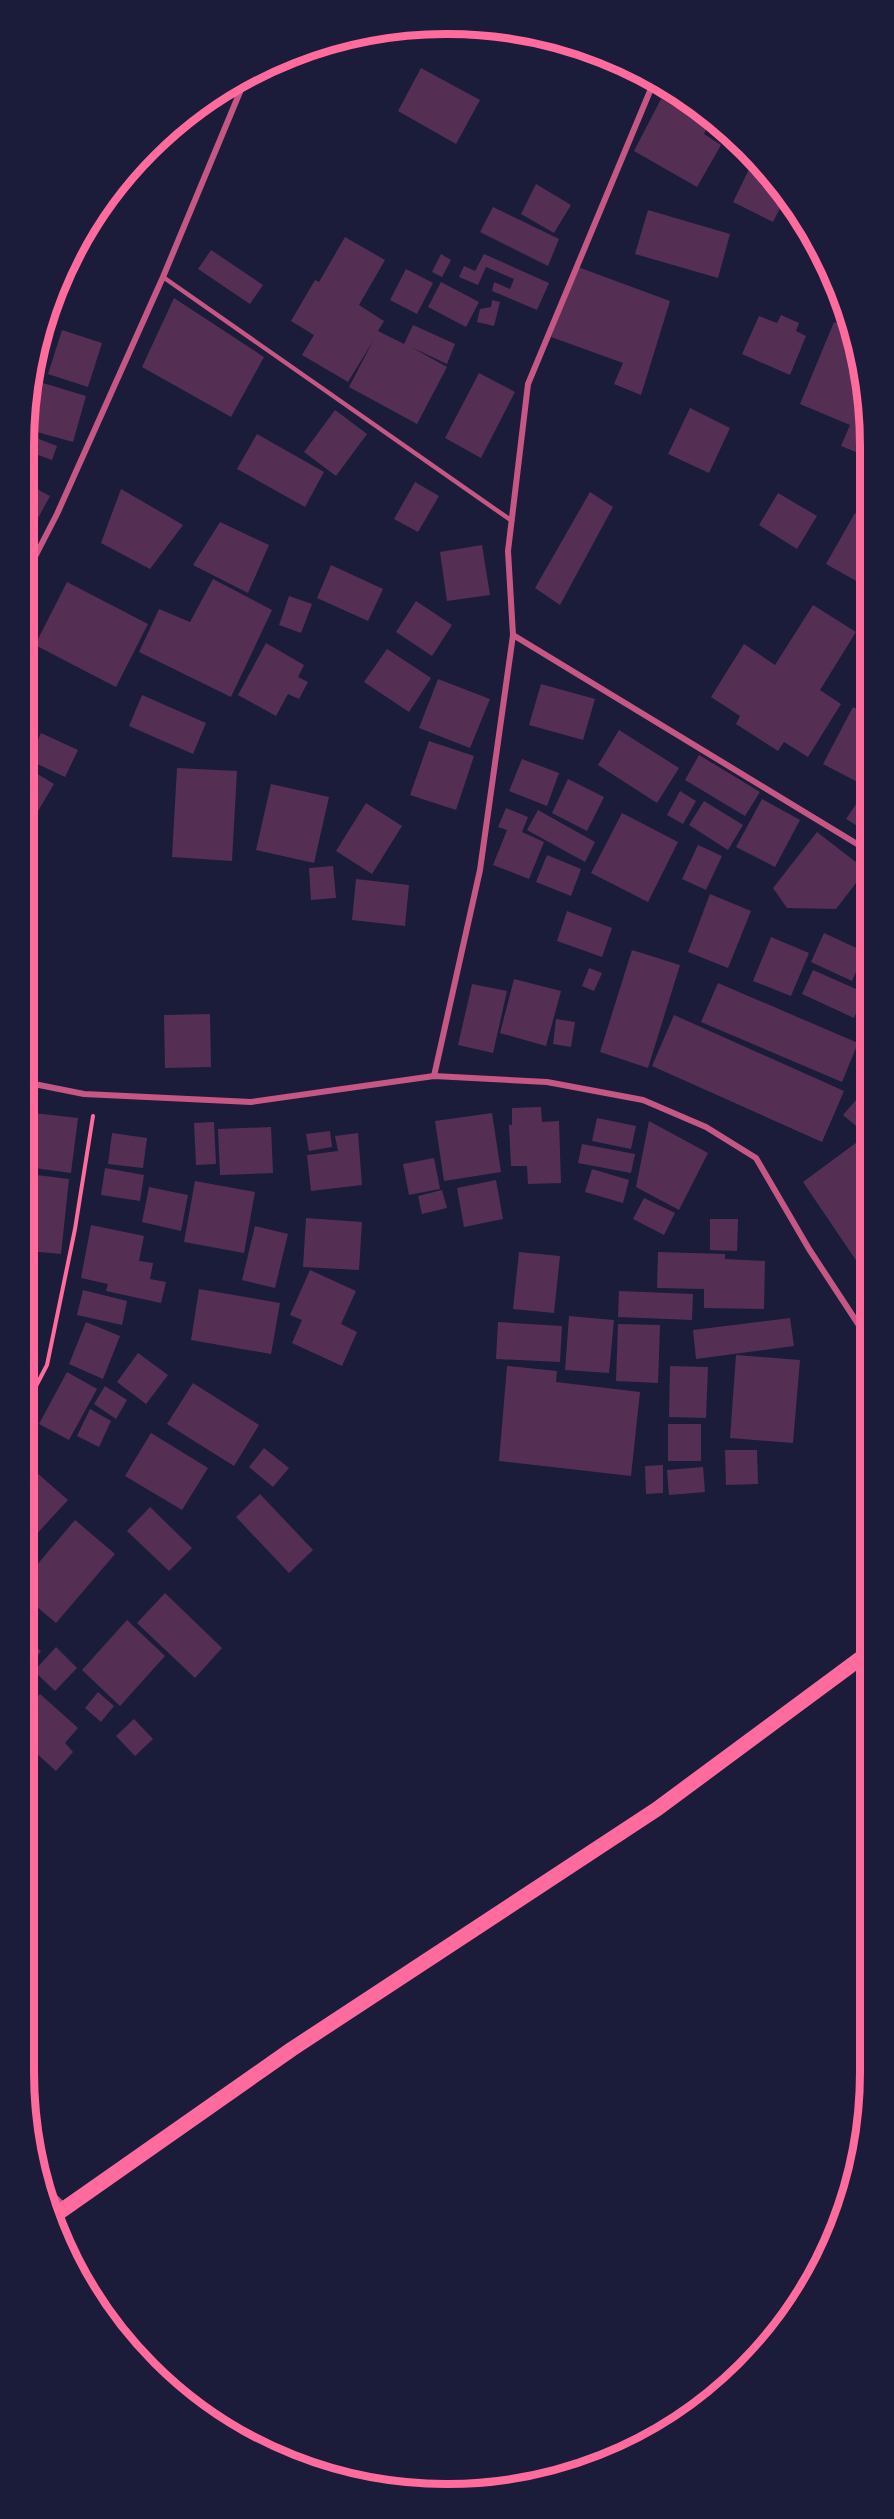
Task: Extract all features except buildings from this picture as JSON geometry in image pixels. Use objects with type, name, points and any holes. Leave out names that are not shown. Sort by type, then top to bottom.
[{"type":"main road","points":[[59,2213],[292,2049],[657,1809],[860,1659]]},
{"type":"street","points":[[434,1076],[480,870],[513,635],[508,551],[528,384],[651,89]]},
{"type":"street","points":[[34,559],[57,514],[163,277],[241,90]]},
{"type":"street","points":[[513,635],[860,846]]},
{"type":"street","points":[[34,1085],[97,1095],[251,1102],[434,1076],[547,1082],[643,1100],[706,1127],[756,1158],[809,1249],[860,1327]]},
{"type":"street","points":[[53,2195],[67,2208]]},
{"type":"lane","points":[[163,277],[512,521]]},
{"type":"path","points":[[34,1390],[47,1365],[55,1332],[97,1095]]}]
